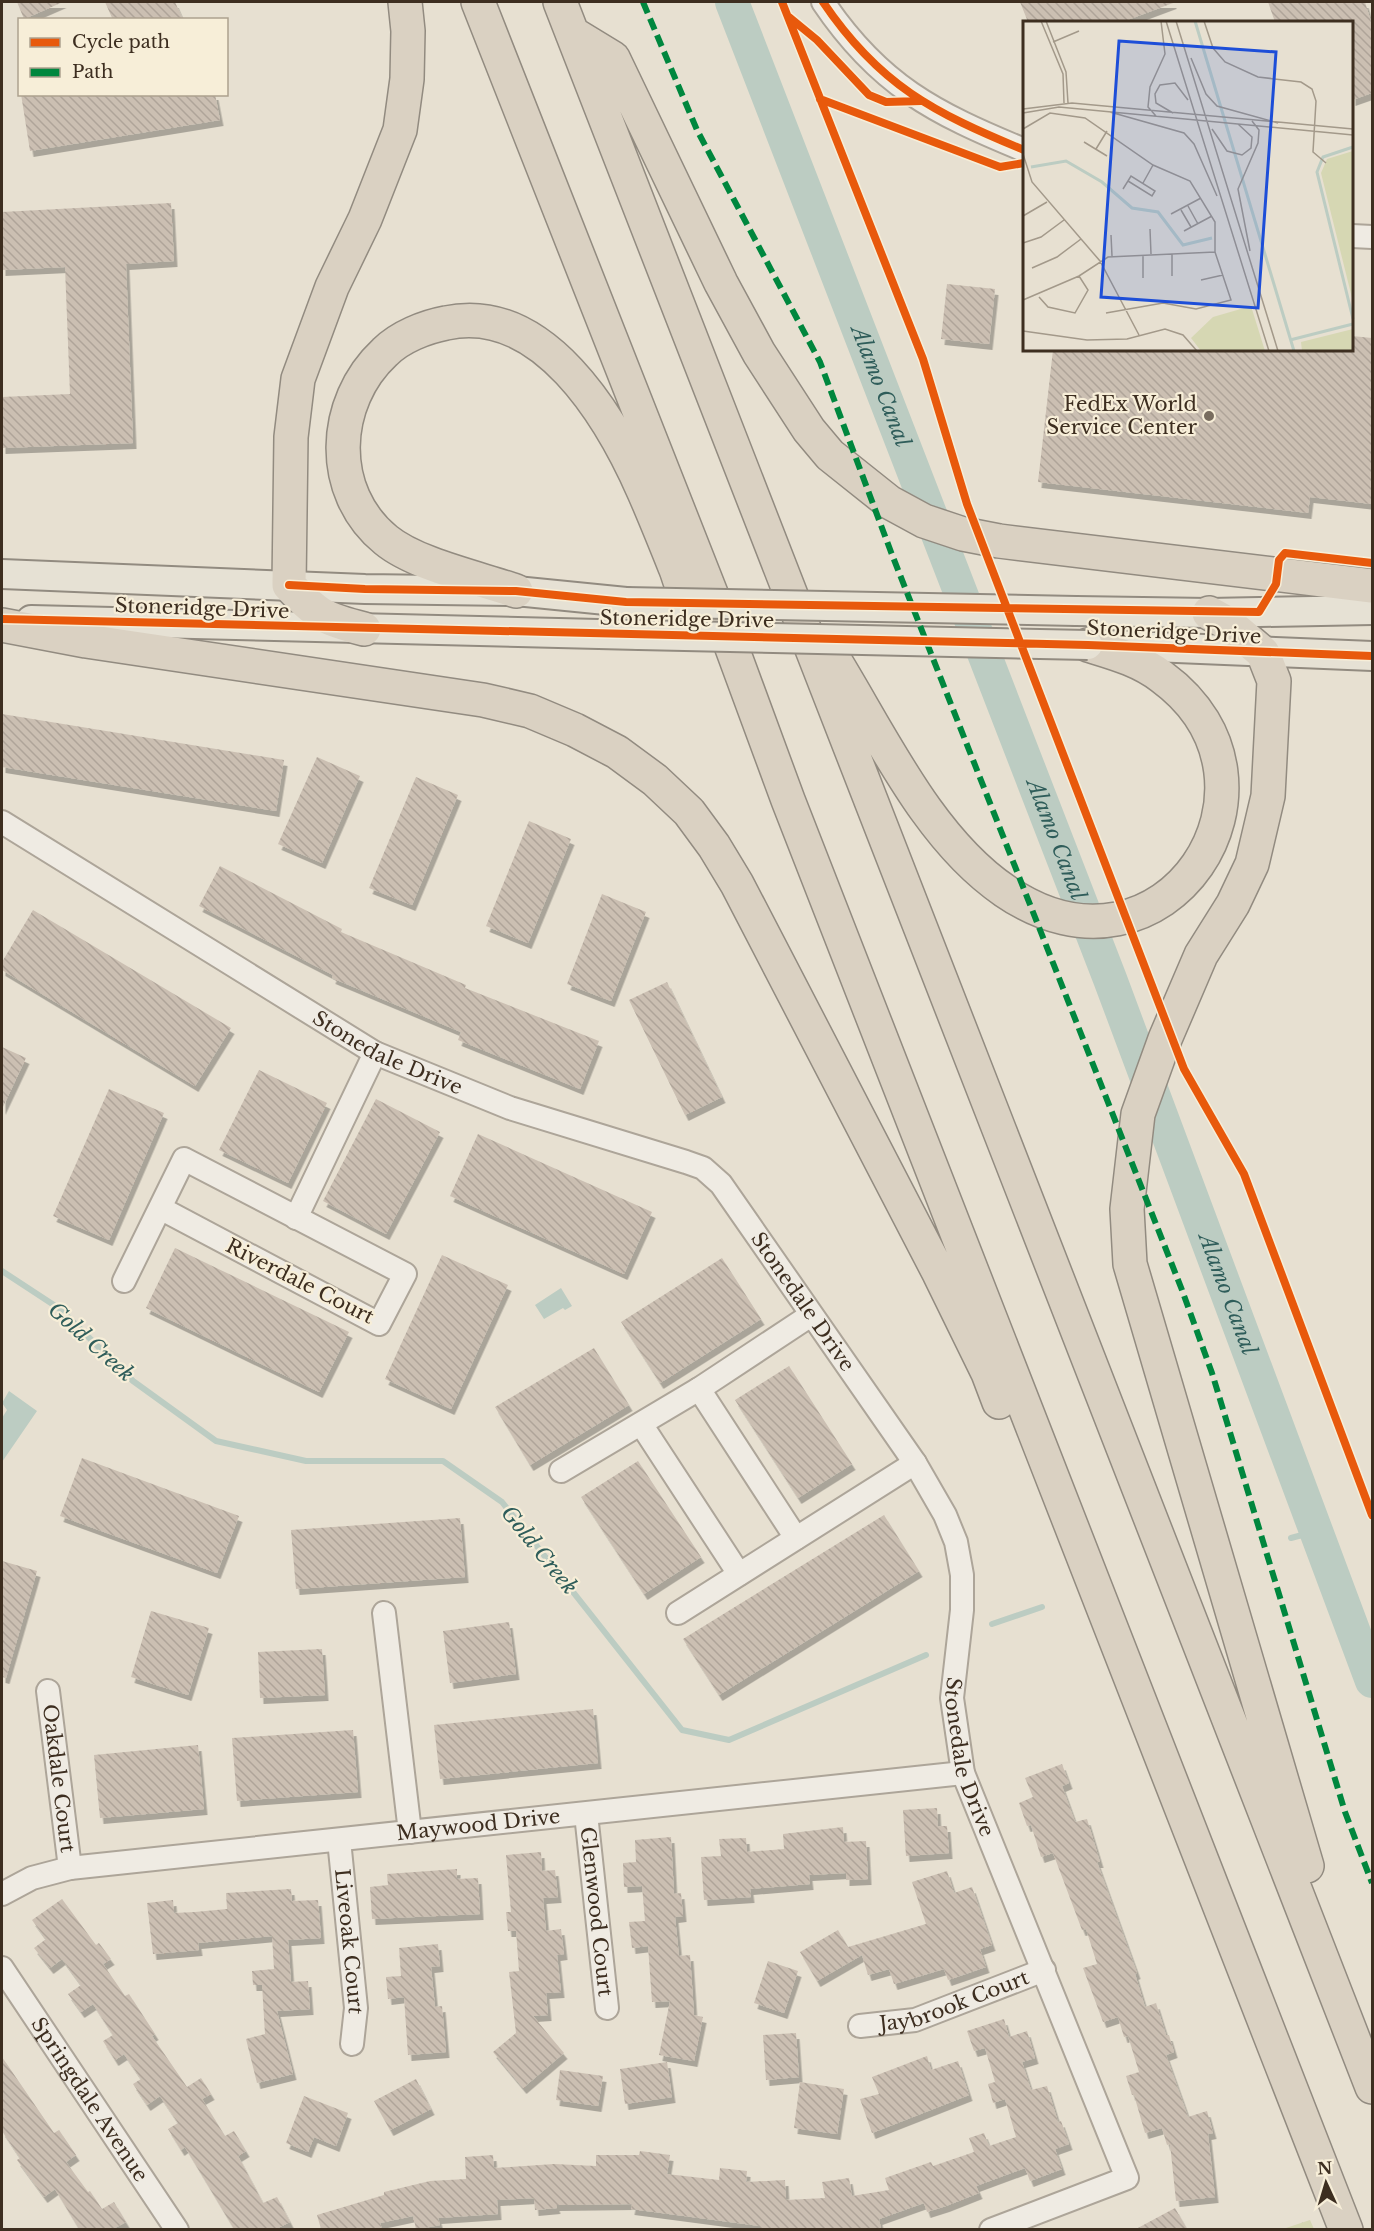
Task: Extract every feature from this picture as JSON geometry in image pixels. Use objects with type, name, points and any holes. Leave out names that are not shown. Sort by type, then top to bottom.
[{"type":"highway","points":[[363,629],[327,620],[312,609],[289,585],[291,437],[298,379],[332,287],[365,219],[400,129],[407,79],[408,31],[405,2]]},
{"type":"highway","points":[[478,2],[725,629],[792,811],[1346,2229]]},
{"type":"highway","points":[[560,2],[1372,2087]]},
{"type":"highway","points":[[572,33],[613,58],[700,242],[759,353],[788,400],[830,455],[889,502],[924,521],[963,534],[1372,586]]},
{"type":"highway","points":[[516,591],[413,557],[385,539],[363,516],[349,488],[342,461],[343,434],[349,406],[363,377],[386,351],[416,332],[447,322],[480,321],[514,329],[539,343],[561,362],[587,394],[643,489],[687,596],[725,629]]},
{"type":"highway","points":[[784,579],[861,700],[912,790],[967,858],[1005,891],[1044,912],[1079,921],[1113,921],[1143,913],[1169,897],[1193,872],[1211,843],[1221,810],[1222,778],[1216,748],[1204,722],[1186,698],[1162,677],[1135,660],[1088,645]]},
{"type":"highway","points":[[1209,613],[1229,624],[1263,653],[1274,681],[1268,796],[1261,834],[1252,864],[1233,904],[1202,955],[1165,1039],[1138,1114],[1127,1209],[1130,1264],[1319,1909],[1329,1976]]},
{"type":"highway","points":[[2,625],[86,641],[483,700],[530,711],[575,730],[617,752],[655,780],[689,812],[737,884],[944,1283],[988,1372],[1012,1437],[1051,1473]]},
{"type":"main road","name":"Stoneridge Drive","points":[[2,574],[365,590],[516,591],[626,602],[1209,613],[1372,610]]},
{"type":"main road","name":"Stoneridge Drive","points":[[2,619],[1088,645],[1372,656]]},
{"type":"street","points":[[823,2],[844,34],[872,64],[901,88],[934,110],[1023,150]]},
{"type":"street","points":[[1353,237],[1372,237]]},
{"type":"street","name":"Stonedale Drive","points":[[2,822],[375,1053],[510,1108],[703,1168],[721,1184],[915,1463],[945,1515],[956,1542],[962,1575],[962,1610],[952,1698],[963,1773],[1127,2178],[991,2229]]},
{"type":"street","points":[[296,1218],[375,1053]]},
{"type":"street","name":"Riverdale Court","points":[[124,1281],[160,1208],[184,1160],[405,1274],[379,1324],[160,1208]]},
{"type":"street","points":[[561,1471],[699,1389],[811,1315]]},
{"type":"street","points":[[699,1389],[796,1538]]},
{"type":"street","points":[[641,1424],[740,1574]]},
{"type":"street","points":[[678,1613],[915,1463]]},
{"type":"street","points":[[384,1613],[410,1832]]},
{"type":"street","name":"Oakdale Court","points":[[48,1691],[70,1868]]},
{"type":"street","name":"Maywood Drive","points":[[2,1894],[32,1878],[70,1868],[963,1773]]},
{"type":"street","name":"Glenwood Court","points":[[586,1814],[607,2008]]},
{"type":"street","name":"Liveoak Court","points":[[339,1840],[356,2008],[352,2044]]},
{"type":"street","name":"Springdale Avenue","points":[[2,1968],[177,2229]]},
{"type":"street","name":"Jaybrook Court","points":[[860,2026],[915,2020],[1044,1970]]},
{"type":"green space","points":[[1310,2220],[1314,2229],[1283,2229]]},
{"type":"shaded area","points":[[561,1288],[572,1306],[565,1310],[563,1308],[544,1319],[535,1305]]},
{"type":"shaded area","points":[[9,1391],[37,1411],[2,1462],[2,1418],[7,1410],[2,1403]]},
{"type":"building","points":[[17,2],[63,2],[26,18],[24,18]]},
{"type":"building","points":[[105,2],[175,2],[182,18],[112,18]]},
{"type":"building","points":[[1020,2],[1173,2],[1125,21],[1028,21]]},
{"type":"building","points":[[1268,2],[1365,2],[1372,25],[1372,93],[1353,100],[1353,21],[1275,21]]},
{"type":"building","points":[[21,96],[215,96],[220,120],[30,151]]},
{"type":"building","points":[[171,203],[174,261],[126,264],[133,443],[2,448],[2,397],[70,394],[65,267],[2,270],[2,212]]},
{"type":"building","points":[[947,284],[995,289],[989,344],[941,339]]},
{"type":"building","name":"FedEx World Service Center","points":[[1353,336],[1372,338],[1372,504],[1310,497],[1308,513],[1038,482],[1053,351],[1353,351]]},
{"type":"building","points":[[2,714],[284,760],[276,811],[2,767]]},
{"type":"building","points":[[317,757],[360,776],[322,863],[278,844]]},
{"type":"building","points":[[416,777],[458,795],[412,905],[369,888]]},
{"type":"building","points":[[529,821],[571,839],[528,943],[486,926]]},
{"type":"building","points":[[220,866],[342,929],[341,932],[466,985],[465,988],[599,1041],[580,1089],[458,1040],[461,1032],[332,978],[333,975],[199,906]]},
{"type":"building","points":[[602,894],[646,912],[611,1001],[567,984]]},
{"type":"building","points":[[33,910],[231,1028],[195,1086],[2,970],[2,962]]},
{"type":"building","points":[[667,982],[722,1097],[685,1115],[629,1000]]},
{"type":"building","points":[[2,1047],[26,1058],[2,1109]]},
{"type":"building","points":[[259,1070],[327,1103],[288,1183],[219,1150]]},
{"type":"building","points":[[109,1089],[164,1113],[109,1240],[53,1216]]},
{"type":"building","points":[[376,1099],[440,1132],[386,1234],[323,1201]]},
{"type":"building","points":[[478,1134],[652,1212],[624,1274],[450,1196]]},
{"type":"building","points":[[175,1248],[349,1332],[319,1392],[146,1308]]},
{"type":"building","points":[[442,1255],[508,1285],[451,1409],[385,1379]]},
{"type":"building","points":[[722,1258],[761,1319],[660,1383],[621,1322]]},
{"type":"building","points":[[594,1348],[629,1405],[530,1465],[495,1407]]},
{"type":"building","points":[[789,1366],[852,1464],[798,1498],[735,1400]]},
{"type":"building","points":[[82,1458],[239,1516],[217,1573],[60,1516]]},
{"type":"building","points":[[638,1461],[701,1557],[644,1594],[581,1497]]},
{"type":"building","points":[[884,1515],[919,1571],[719,1695],[683,1639]]},
{"type":"building","points":[[460,1518],[465,1577],[296,1589],[291,1530]]},
{"type":"building","points":[[2,1561],[37,1571],[6,1678],[2,1677]]},
{"type":"building","points":[[151,1611],[209,1628],[188,1695],[131,1677]]},
{"type":"building","points":[[509,1622],[516,1674],[450,1683],[443,1631]]},
{"type":"building","points":[[322,1649],[325,1695],[260,1698],[258,1652]]},
{"type":"building","points":[[593,1709],[598,1763],[440,1779],[434,1725]]},
{"type":"building","points":[[353,1730],[358,1792],[237,1801],[232,1738]]},
{"type":"building","points":[[198,1745],[204,1809],[100,1818],[94,1755]]},
{"type":"building","points":[[1062,1764],[1069,1783],[1062,1786],[1075,1822],[1087,1819],[1100,1862],[1097,1862],[1137,1973],[1135,1974],[1145,2007],[1156,2003],[1166,2035],[1169,2035],[1174,2052],[1166,2055],[1188,2117],[1207,2111],[1213,2133],[1208,2134],[1215,2197],[1176,2201],[1170,2144],[1167,2145],[1162,2128],[1145,2133],[1126,2076],[1139,2072],[1128,2036],[1124,2037],[1118,2017],[1103,2022],[1083,1968],[1097,1964],[1086,1929],[1082,1930],[1053,1853],[1041,1857],[1031,1825],[1027,1826],[1019,1803],[1033,1797],[1025,1778]]},
{"type":"building","points":[[937,1808],[938,1826],[947,1826],[949,1853],[906,1856],[903,1810]]},
{"type":"building","points":[[843,1827],[844,1842],[866,1841],[868,1879],[846,1880],[846,1873],[809,1875],[810,1884],[750,1889],[751,1897],[704,1900],[701,1857],[721,1856],[719,1839],[746,1838],[747,1852],[784,1849],[783,1834]]},
{"type":"building","points":[[671,1837],[674,1894],[681,1893],[683,1916],[675,1917],[679,1956],[690,1955],[694,2015],[703,2017],[694,2061],[659,2055],[670,2001],[652,2002],[648,1946],[632,1948],[629,1922],[645,1921],[642,1886],[624,1887],[623,1863],[636,1862],[635,1840]]},
{"type":"building","points":[[541,1852],[542,1871],[555,1870],[558,1897],[543,1898],[546,1931],[561,1929],[564,1954],[557,1955],[561,1992],[546,1993],[548,2015],[533,2016],[564,2053],[523,2088],[493,2052],[516,2033],[509,1972],[519,1971],[516,1931],[508,1931],[506,1912],[511,1912],[506,1855]]},
{"type":"building","points":[[457,1869],[457,1879],[478,1878],[480,1914],[372,1919],[370,1887],[388,1885],[387,1874]]},
{"type":"building","points":[[947,1871],[954,1893],[972,1887],[992,1945],[980,1949],[986,1967],[948,1980],[944,1969],[894,1984],[889,1969],[868,1975],[862,1955],[817,1981],[800,1952],[838,1930],[848,1947],[926,1924],[912,1882]]},
{"type":"building","points":[[291,1889],[292,1901],[318,1900],[321,1938],[288,1940],[291,1982],[308,1981],[310,2009],[277,2011],[293,2074],[257,2083],[246,2039],[265,2034],[262,1985],[253,1985],[252,1971],[274,1969],[272,1936],[198,1943],[199,1950],[153,1954],[147,1903],[173,1900],[174,1913],[227,1909],[226,1893]]},
{"type":"building","points":[[62,1899],[96,1945],[99,1943],[111,1959],[103,1964],[125,1996],[129,1994],[155,2034],[152,2036],[187,2087],[201,2078],[211,2094],[202,2099],[225,2136],[234,2131],[246,2151],[238,2156],[263,2203],[277,2197],[290,2222],[276,2229],[234,2229],[185,2147],[181,2150],[168,2129],[178,2123],[160,2096],[147,2105],[133,2084],[141,2079],[124,2054],[115,2060],[103,2041],[113,2035],[93,2004],[81,2012],[68,1994],[81,1985],[62,1959],[50,1968],[34,1948],[46,1939],[32,1920]]},
{"type":"building","points":[[438,1944],[440,1966],[431,1967],[435,2007],[442,2006],[446,2052],[408,2055],[404,1997],[388,1999],[386,1977],[401,1976],[399,1948]]},
{"type":"building","points":[[768,1961],[798,1971],[784,2013],[754,2003]]},
{"type":"building","points":[[1004,2019],[1009,2037],[1027,2031],[1035,2058],[1022,2062],[1031,2090],[1047,2086],[1058,2122],[1061,2121],[1069,2144],[1055,2149],[1062,2169],[1030,2181],[1025,2168],[976,2186],[979,2193],[946,2206],[927,2212],[924,2203],[879,2219],[881,2229],[760,2229],[760,2226],[631,2209],[632,2204],[556,2205],[557,2208],[535,2210],[534,2198],[497,2200],[498,2214],[438,2218],[440,2225],[419,2229],[416,2229],[413,2216],[380,2223],[382,2229],[321,2229],[317,2215],[384,2195],[384,2192],[430,2181],[466,2179],[465,2157],[493,2155],[494,2168],[554,2164],[596,2166],[596,2155],[639,2155],[640,2151],[670,2155],[667,2174],[719,2180],[720,2168],[747,2171],[746,2182],[785,2180],[786,2200],[825,2198],[822,2182],[849,2178],[852,2196],[889,2190],[885,2178],[931,2162],[933,2166],[974,2152],[969,2138],[984,2133],[989,2146],[1016,2137],[1005,2099],[993,2103],[988,2084],[995,2082],[985,2048],[974,2051],[967,2031]]},
{"type":"building","points":[[796,2033],[799,2077],[766,2080],[763,2035]]},
{"type":"building","points":[[927,2056],[931,2070],[958,2061],[969,2095],[872,2133],[860,2099],[879,2094],[872,2077]]},
{"type":"building","points":[[2,2057],[54,2133],[59,2130],[76,2155],[66,2162],[88,2192],[90,2191],[102,2209],[114,2202],[126,2222],[113,2229],[79,2229],[55,2189],[44,2197],[17,2160],[20,2158],[2,2131]]},
{"type":"building","points":[[667,2062],[672,2097],[625,2104],[620,2069]]},
{"type":"building","points":[[560,2070],[603,2076],[598,2106],[556,2100]]},
{"type":"building","points":[[416,2079],[431,2109],[390,2130],[374,2101]]},
{"type":"building","points":[[800,2082],[844,2089],[837,2134],[794,2128]]},
{"type":"building","points":[[304,2096],[348,2113],[336,2146],[314,2137],[308,2152],[286,2143]]},
{"type":"building","points":[[1175,2208],[1187,2229],[1136,2229]]},
{"type":"waterway","name":"Alamo Canal","points":[[732,2],[1110,979],[1372,1681]]},
{"type":"waterway","name":"Gold Creek","points":[[2,1271],[60,1309],[133,1381],[216,1441],[306,1461],[443,1461],[502,1502],[682,1730],[729,1740],[926,1655]]},
{"type":"waterway","name":"Gold Creek","points":[[1291,1538],[1317,1531]]},
{"type":"waterway","name":"Gold Creek","points":[[992,1624],[1042,1607]]},
{"type":"marked path","points":[[643,2],[697,130],[820,362],[891,552],[1182,1290],[1212,1373],[1345,1812],[1372,1883]]},
{"type":"cycle path","points":[[782,2],[923,359],[967,504],[1184,1069],[1244,1174],[1372,1515]]},
{"type":"cycle path","points":[[823,2],[844,31],[887,76],[936,109],[1023,150]]},
{"type":"cycle path","points":[[789,17],[817,40],[869,95],[886,102],[921,101]]},
{"type":"cycle path","points":[[820,99],[1000,167],[1023,163]]},
{"type":"cycle path","points":[[289,585],[365,589],[516,591],[626,602],[1259,612],[1276,584],[1279,560],[1285,553],[1372,563]]},
{"type":"cycle path","points":[[2,619],[1088,645],[1372,656]]},
{"type":"place","name":"FedEx World Service Center","points":[[1209,416]]}]
